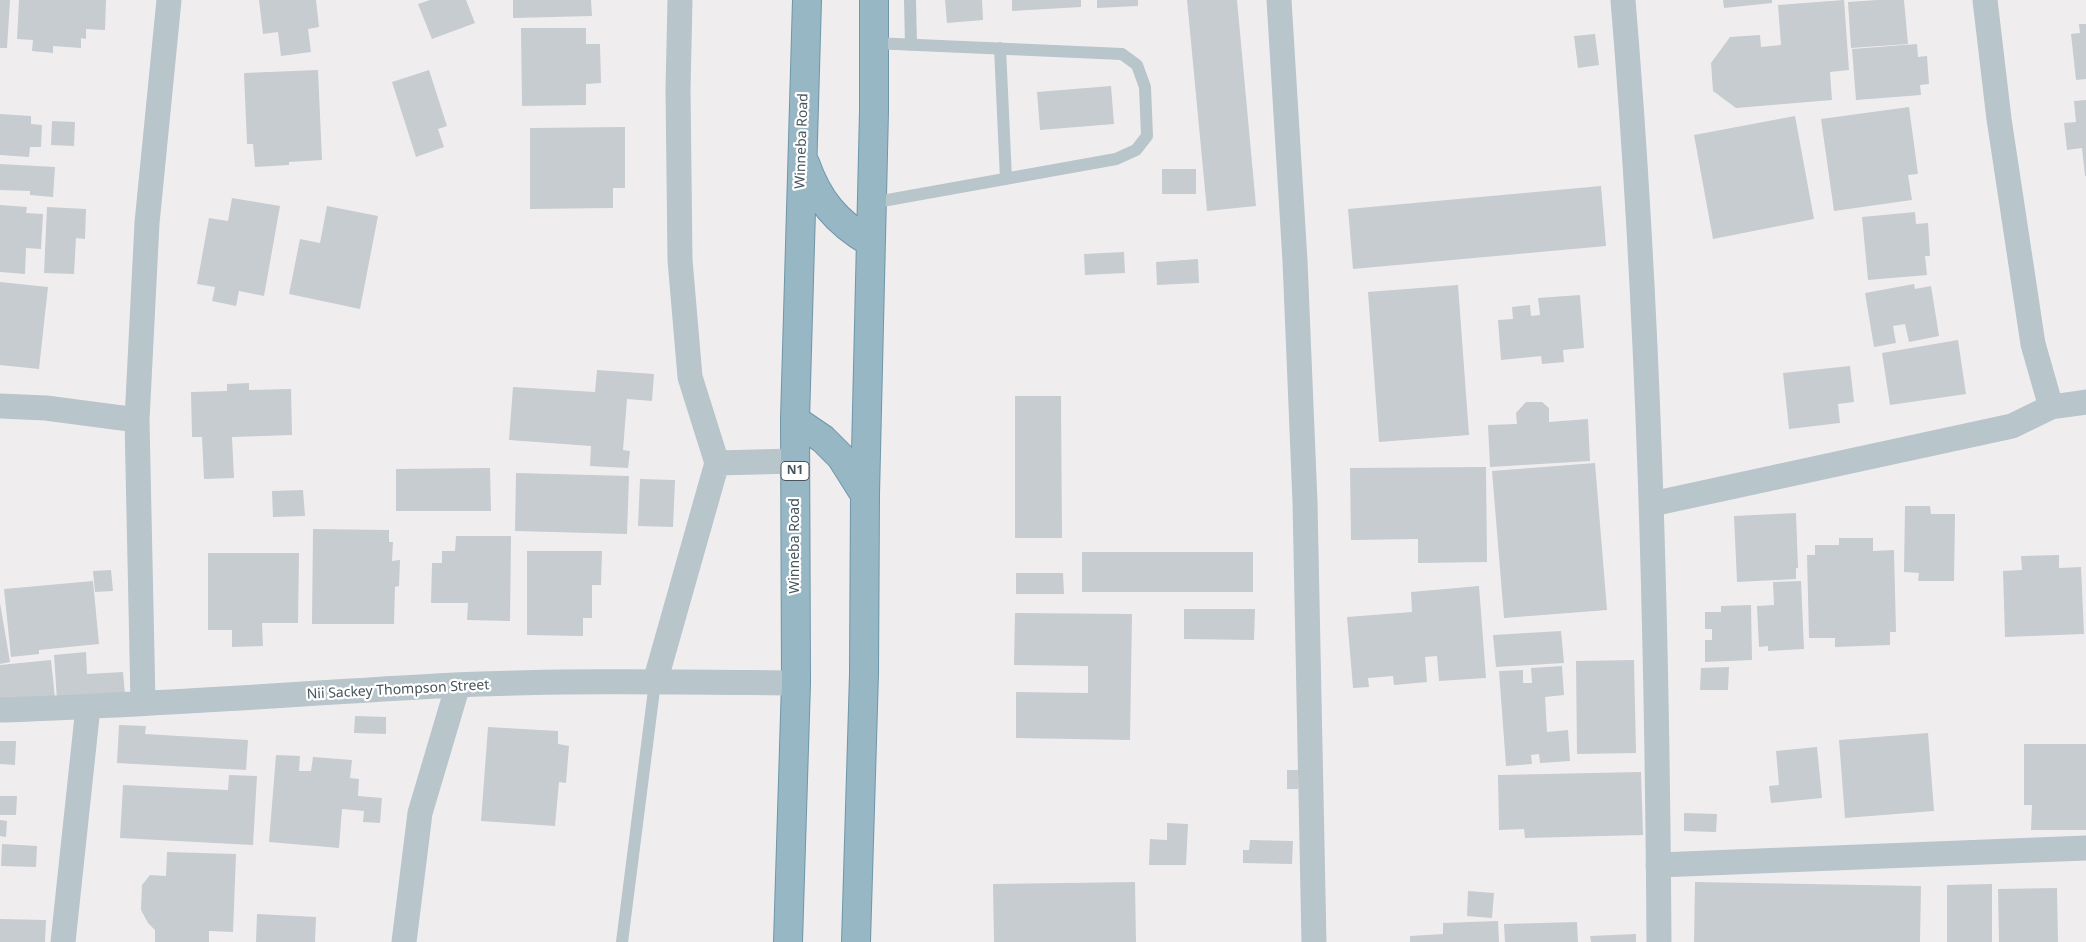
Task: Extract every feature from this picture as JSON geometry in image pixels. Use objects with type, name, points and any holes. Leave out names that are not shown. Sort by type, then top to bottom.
[{"type":"highway","name":"Winneba Road","points":[[788,942],[796,683],[795,420],[807,0]]},
{"type":"highway","points":[[856,942],[864,674],[865,495],[874,0]]},
{"type":"highway","points":[[802,154],[812,184],[833,215],[852,231],[870,242]]},
{"type":"highway","points":[[795,420],[823,439],[840,457],[865,495]]},
{"type":"street","points":[[143,702],[137,420],[147,223],[168,0]]},
{"type":"street","points":[[656,682],[717,462],[690,377],[680,260],[678,89],[680,0]]},
{"type":"street","points":[[1279,0],[1295,261],[1305,502],[1314,942]]},
{"type":"street","points":[[1622,0],[1633,122],[1652,504],[1659,942]]},
{"type":"street","points":[[1985,0],[1999,119],[2033,344],[2052,407]]},
{"type":"street","points":[[1652,504],[2012,426],[2052,407],[2086,402]]},
{"type":"street","points":[[0,406],[46,408],[137,420]]},
{"type":"street","points":[[717,462],[795,461]]},
{"type":"street","name":"Nii Sackey Thompson Street","points":[[0,710],[88,707],[143,702],[458,685],[656,682],[796,683]]},
{"type":"street","points":[[404,942],[420,813],[458,685]]},
{"type":"street","points":[[63,942],[88,707]]},
{"type":"street","points":[[1658,865],[2086,848]]},
{"type":"lane","points":[[910,0],[911,45]]},
{"type":"lane","points":[[871,203],[1116,159],[1136,150],[1146,136],[1146,87],[1137,65],[1122,54],[873,43]]},
{"type":"lane","points":[[1000,48],[1006,179]]},
{"type":"lane","points":[[622,942],[656,682]]},
{"type":"building","points":[[0,0],[10,0],[7,48],[0,48]]},
{"type":"building","points":[[19,0],[106,0],[105,30],[86,29],[86,39],[81,38],[81,48],[53,46],[53,53],[32,51],[33,40],[17,39]]},
{"type":"building","points":[[259,0],[316,0],[319,27],[308,29],[311,52],[281,56],[278,32],[263,34]]},
{"type":"building","points":[[430,0],[466,0],[475,23],[432,39],[418,4]]},
{"type":"building","points":[[513,0],[591,0],[592,16],[513,18]]},
{"type":"building","points":[[945,0],[982,0],[983,20],[947,23]]},
{"type":"building","points":[[1012,0],[1081,0],[1081,7],[1012,11]]},
{"type":"building","points":[[1097,0],[1138,0],[1138,6],[1097,8]]},
{"type":"building","points":[[1187,0],[1237,0],[1256,206],[1207,211]]},
{"type":"building","points":[[1723,0],[1772,0],[1772,3],[1724,8]]},
{"type":"building","points":[[1844,0],[1849,70],[1830,72],[1832,100],[1736,108],[1713,91],[1711,63],[1730,37],[1760,35],[1761,47],[1781,45],[1778,5]]},
{"type":"building","points":[[1904,0],[1908,44],[1851,48],[1848,2]]},
{"type":"building","points":[[2079,24],[2086,24],[2086,79],[2076,80],[2071,34],[2080,33]]},
{"type":"building","points":[[521,28],[586,28],[586,44],[600,44],[601,83],[586,84],[586,105],[522,106]]},
{"type":"building","points":[[1595,34],[1599,65],[1578,68],[1574,36]]},
{"type":"building","points":[[1917,44],[1918,57],[1927,56],[1929,84],[1920,85],[1921,95],[1856,100],[1852,49]]},
{"type":"building","points":[[318,70],[322,160],[289,162],[289,165],[255,167],[253,144],[247,144],[244,73]]},
{"type":"building","points":[[429,70],[447,126],[438,129],[444,147],[416,157],[392,82]]},
{"type":"building","points":[[1111,86],[1114,124],[1040,130],[1037,92]]},
{"type":"building","points":[[2086,100],[2085,176],[2082,148],[2067,150],[2064,123],[2076,122],[2074,101]]},
{"type":"building","points":[[1909,107],[1918,174],[1908,175],[1912,200],[1834,211],[1821,119]]},
{"type":"building","points":[[0,114],[31,116],[31,124],[42,125],[41,147],[30,147],[29,157],[0,155]]},
{"type":"building","points":[[1795,116],[1814,219],[1713,239],[1694,135]]},
{"type":"building","points":[[52,121],[75,122],[74,146],[51,145]]},
{"type":"building","points":[[625,127],[625,188],[613,188],[613,208],[530,209],[530,128]]},
{"type":"building","points":[[0,164],[55,167],[53,197],[30,195],[30,191],[0,190]]},
{"type":"building","points":[[1162,169],[1196,169],[1196,194],[1162,194]]},
{"type":"building","points":[[1601,186],[1606,246],[1353,269],[1348,209]]},
{"type":"building","points":[[232,198],[280,206],[264,296],[239,291],[236,306],[212,301],[215,287],[197,284],[209,218],[228,221]]},
{"type":"building","points":[[0,205],[27,207],[26,213],[43,214],[41,249],[26,248],[25,274],[0,272]]},
{"type":"building","points":[[327,206],[378,216],[360,309],[289,294],[300,239],[320,243]]},
{"type":"building","points":[[47,207],[86,209],[85,239],[76,238],[74,274],[44,273]]},
{"type":"building","points":[[1915,212],[1916,224],[1928,223],[1930,256],[1925,256],[1927,275],[1868,280],[1862,217]]},
{"type":"building","points":[[1124,252],[1125,273],[1085,275],[1084,254]]},
{"type":"building","points":[[1198,259],[1199,283],[1157,285],[1156,262]]},
{"type":"building","points":[[0,282],[48,287],[39,369],[0,365]]},
{"type":"building","points":[[1914,284],[1915,289],[1931,286],[1939,336],[1909,342],[1905,324],[1893,326],[1896,343],[1874,347],[1865,293]]},
{"type":"building","points":[[1458,285],[1469,435],[1379,442],[1368,292]]},
{"type":"building","points":[[1580,295],[1584,348],[1563,350],[1564,362],[1542,364],[1541,356],[1501,360],[1498,320],[1513,319],[1512,307],[1530,305],[1531,316],[1540,315],[1538,298]]},
{"type":"building","points":[[1958,340],[1966,394],[1890,405],[1882,353]]},
{"type":"building","points":[[1850,366],[1854,402],[1838,404],[1840,423],[1789,429],[1783,373]]},
{"type":"building","points":[[597,370],[654,374],[652,401],[627,399],[623,450],[630,451],[628,468],[590,466],[591,446],[509,440],[513,387],[595,392]]},
{"type":"building","points":[[249,383],[249,390],[291,389],[292,435],[232,437],[234,478],[204,479],[202,437],[192,437],[191,392],[227,391],[227,384]]},
{"type":"building","points":[[1015,396],[1061,396],[1062,538],[1015,538]]},
{"type":"building","points":[[1526,402],[1542,402],[1549,408],[1549,422],[1588,419],[1590,461],[1490,467],[1488,425],[1517,424],[1516,413]]},
{"type":"building","points":[[1595,463],[1607,610],[1504,618],[1492,471]]},
{"type":"building","points":[[1486,467],[1487,562],[1418,563],[1418,539],[1351,540],[1350,468]]},
{"type":"building","points":[[490,468],[491,511],[396,511],[396,469]]},
{"type":"building","points":[[516,473],[629,476],[627,534],[515,531]]},
{"type":"building","points":[[640,479],[675,480],[673,527],[638,526]]},
{"type":"building","points":[[303,490],[305,516],[273,517],[272,491]]},
{"type":"building","points":[[1905,506],[1930,506],[1931,514],[1955,514],[1954,581],[1918,581],[1919,573],[1904,572]]},
{"type":"building","points":[[1796,513],[1798,568],[1796,568],[1796,579],[1737,582],[1734,516]]},
{"type":"building","points":[[313,529],[389,530],[389,542],[393,542],[392,561],[400,560],[399,586],[395,587],[394,624],[312,624]]},
{"type":"building","points":[[456,536],[511,536],[510,621],[467,620],[468,603],[431,603],[432,563],[442,563],[442,551],[455,551]]},
{"type":"building","points":[[1839,538],[1873,538],[1873,551],[1894,550],[1896,632],[1890,632],[1890,645],[1835,647],[1835,638],[1809,638],[1807,555],[1815,555],[1815,545],[1839,545]]},
{"type":"building","points":[[527,551],[602,551],[601,585],[592,585],[592,618],[583,618],[583,636],[527,635]]},
{"type":"building","points":[[1082,552],[1253,552],[1253,592],[1082,592]]},
{"type":"building","points":[[208,553],[299,553],[298,623],[262,623],[263,646],[232,647],[232,630],[208,630]]},
{"type":"building","points":[[2059,555],[2059,568],[2081,567],[2084,634],[2005,637],[2003,571],[2022,570],[2021,556]]},
{"type":"building","points":[[111,570],[113,591],[95,592],[93,571]]},
{"type":"building","points":[[1016,573],[1063,573],[1064,594],[1016,594]]},
{"type":"building","points":[[93,581],[99,644],[39,650],[39,654],[11,657],[4,589]]},
{"type":"building","points":[[1801,581],[1804,649],[1768,651],[1768,646],[1759,647],[1757,606],[1774,605],[1773,582]]},
{"type":"building","points":[[1479,586],[1486,678],[1439,681],[1437,656],[1425,657],[1427,682],[1394,685],[1393,676],[1368,678],[1369,687],[1353,688],[1347,617],[1412,612],[1411,592]]},
{"type":"building","points":[[0,603],[10,662],[0,664]]},
{"type":"building","points":[[1751,605],[1752,660],[1705,662],[1705,640],[1712,640],[1712,629],[1705,629],[1705,612],[1721,612],[1721,606]]},
{"type":"building","points":[[1184,609],[1255,609],[1254,640],[1184,639]]},
{"type":"building","points":[[1015,613],[1132,614],[1130,740],[1016,738],[1016,692],[1088,693],[1088,666],[1014,665]]},
{"type":"building","points":[[1561,631],[1564,663],[1496,667],[1493,635]]},
{"type":"building","points":[[86,652],[87,674],[123,672],[125,695],[57,700],[54,655]]},
{"type":"building","points":[[51,660],[55,698],[0,704],[0,665]]},
{"type":"building","points":[[1634,660],[1636,753],[1577,754],[1576,661]]},
{"type":"building","points":[[1562,666],[1564,695],[1545,697],[1547,732],[1568,730],[1570,761],[1540,763],[1539,754],[1531,755],[1532,764],[1506,766],[1499,671],[1523,670],[1523,683],[1532,683],[1531,668]]},
{"type":"building","points":[[1729,667],[1728,690],[1700,690],[1701,668]]},
{"type":"building","points":[[355,716],[386,717],[386,734],[354,733]]},
{"type":"building","points":[[119,725],[146,726],[145,734],[248,740],[246,770],[117,763]]},
{"type":"building","points":[[488,727],[558,731],[558,744],[569,746],[566,783],[559,782],[555,826],[481,821]]},
{"type":"building","points":[[1928,733],[1934,811],[1845,818],[1839,740]]},
{"type":"building","points":[[0,741],[16,741],[15,765],[0,764]]},
{"type":"building","points":[[2024,744],[2086,744],[2086,830],[2031,830],[2032,805],[2024,805]]},
{"type":"building","points":[[1817,747],[1822,798],[1771,803],[1769,786],[1779,785],[1776,751]]},
{"type":"building","points":[[276,755],[300,756],[299,771],[311,771],[313,757],[352,760],[350,778],[359,779],[358,796],[382,798],[380,823],[363,822],[364,811],[342,809],[339,848],[269,842]]},
{"type":"building","points":[[1287,770],[1298,770],[1298,789],[1287,789]]},
{"type":"building","points":[[1641,772],[1643,835],[1525,838],[1524,829],[1499,830],[1498,775]]},
{"type":"building","points":[[229,775],[257,776],[253,845],[120,838],[123,785],[228,790]]},
{"type":"building","points":[[0,796],[17,796],[16,815],[0,815]]},
{"type":"building","points":[[1684,813],[1717,814],[1716,832],[1684,831]]},
{"type":"building","points":[[0,820],[7,821],[6,837],[0,836]]},
{"type":"building","points":[[1167,823],[1188,824],[1186,865],[1149,865],[1150,839],[1167,840]]},
{"type":"building","points":[[1250,840],[1293,841],[1292,864],[1243,863],[1243,850],[1249,850]]},
{"type":"building","points":[[2,844],[37,846],[36,867],[1,866]]},
{"type":"building","points":[[167,852],[236,854],[233,932],[209,931],[209,942],[155,942],[155,930],[148,923],[141,910],[142,885],[150,875],[166,876]]},
{"type":"building","points":[[1135,882],[1136,942],[994,942],[993,884]]},
{"type":"building","points":[[1695,882],[1921,886],[1920,942],[1694,942]]},
{"type":"building","points":[[1992,884],[1992,942],[1947,942],[1947,885]]},
{"type":"building","points":[[2057,888],[2058,942],[1999,942],[1998,889]]},
{"type":"building","points":[[1468,891],[1494,893],[1492,918],[1467,916]]},
{"type":"building","points":[[257,914],[316,917],[315,942],[256,942]]},
{"type":"building","points":[[0,919],[46,920],[45,942],[0,942]]},
{"type":"building","points":[[1498,921],[1499,942],[1410,942],[1410,936],[1443,934],[1443,923]]},
{"type":"building","points":[[1577,922],[1578,942],[1505,942],[1504,924]]},
{"type":"building","points":[[1636,934],[1636,942],[1591,942],[1590,936]]}]
